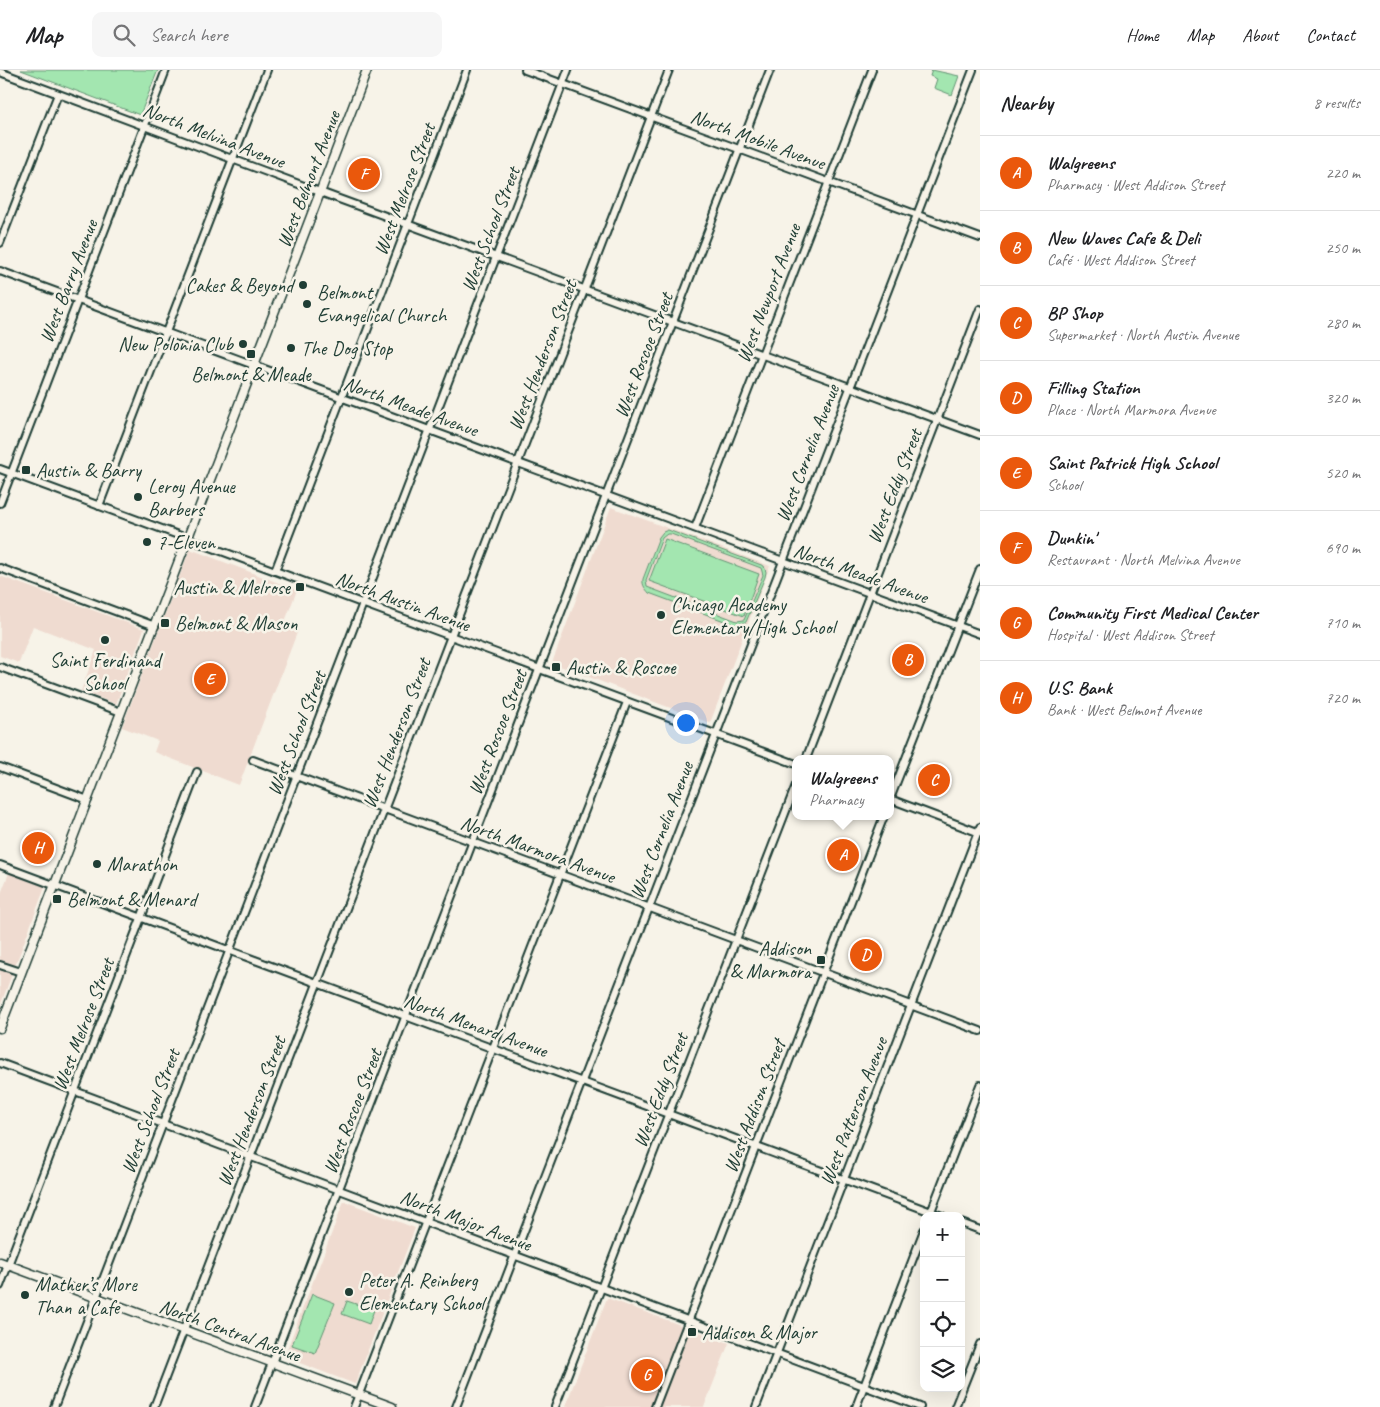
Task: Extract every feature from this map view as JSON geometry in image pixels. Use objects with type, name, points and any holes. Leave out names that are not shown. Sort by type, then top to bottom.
[{"type":"main road","name":"West Belmont Avenue","points":[[0,1028],[367,70]]},
{"type":"main road","name":"North Central Avenue","points":[[0,1262],[392,1407]]},
{"type":"street","name":"West Barry Avenue","points":[[0,503],[166,70]]},
{"type":"street","points":[[99,506],[267,70]]},
{"type":"street","name":"West Melrose Street","points":[[275,572],[467,70]]},
{"type":"street","name":"North Mobile Avenue","points":[[525,70],[980,238]]},
{"type":"street","name":"West School Street","points":[[54,1407],[568,70]]},
{"type":"street","name":"West Henderson Street","points":[[154,1407],[669,70]]},
{"type":"street","name":"West Roscoe Street","points":[[255,1407],[770,70]]},
{"type":"street","name":"West Newport Avenue","points":[[694,528],[872,70]]},
{"type":"street","name":"West Cornelia Avenue","points":[[456,1407],[973,70]]},
{"type":"street","name":"North Melvina Avenue","points":[[0,72],[980,436]]},
{"type":"street","points":[[0,243],[58,94]]},
{"type":"street","name":"North Meade Avenue","points":[[0,270],[254,366],[980,634]]},
{"type":"street","name":"West Eddy Street","points":[[808,755],[980,309]]},
{"type":"street","name":"North Austin Avenue","points":[[0,469],[792,762]]},
{"type":"street","points":[[0,568],[154,626]]},
{"type":"street","points":[[894,789],[980,569]]},
{"type":"street","points":[[0,667],[121,712]]},
{"type":"street","points":[[354,1407],[627,702]]},
{"type":"street","name":"North Marmora Avenue","points":[[253,760],[980,1031]]},
{"type":"street","points":[[0,767],[88,800]]},
{"type":"street","name":"West Melrose Street","points":[[0,1286],[197,772]]},
{"type":"street","name":"West Eddy Street","points":[[555,1407],[792,794]]},
{"type":"street","points":[[894,800],[979,830]]},
{"type":"street","name":"West Addison Street","points":[[655,1407],[882,820]]},
{"type":"street","name":"West Patterson Avenue","points":[[756,1407],[979,830]]},
{"type":"street","name":"North Menard Avenue","points":[[0,865],[844,1180],[925,1212]]},
{"type":"street","points":[[0,964],[21,972]]},
{"type":"street","name":"North Major Avenue","points":[[0,1063],[920,1407]]},
{"type":"street","points":[[931,1212],[980,1085]]},
{"type":"street","points":[[965,1224],[980,1230]]},
{"type":"street","points":[[856,1407],[920,1240]]},
{"type":"street","points":[[955,1407],[980,1344]]},
{"type":"shaded area","name":"Chicago Academy Elementary/High School","points":[[611,507],[770,566],[710,723],[552,663]]},
{"type":"shaded area","points":[[190,549],[297,590],[284,624],[298,630],[239,785],[154,752],[158,741],[122,727]]},
{"type":"shaded area","name":"Saint Ferdinand School","points":[[0,576],[144,629],[116,704],[81,691],[96,650],[33,626],[19,663],[0,656]]},
{"type":"shaded area","points":[[9,873],[45,887],[0,1006],[0,896]]},
{"type":"shaded area","name":"Peter A. Reinberg Elementary School","points":[[344,1201],[415,1228],[355,1384],[284,1357]]},
{"type":"shaded area","points":[[607,1298],[729,1343],[704,1407],[565,1407]]},
{"type":"green space","points":[[21,70],[158,70],[140,115]]},
{"type":"green space","points":[[932,70],[959,76],[952,95],[934,88],[937,79],[930,76]]},
{"type":"green space","points":[[668,530],[764,566],[765,577],[746,622],[735,625],[649,593],[643,579],[659,537]],"holes":[[[667,534],[761,568],[763,575],[744,620],[737,621],[647,587],[646,580],[662,538]]]},
{"type":"green space","points":[[665,539],[759,574],[744,616],[649,581]]},
{"type":"green space","points":[[312,1294],[335,1303],[315,1353],[292,1345]]},
{"type":"green space","points":[[347,1301],[374,1310],[369,1324],[342,1314]]},
{"type":"place","name":"Dunkin'","points":[[364,174]]},
{"type":"place","name":"Cakes & Beyond","points":[[303,285]]},
{"type":"place","name":"Belmont Evangelical Church","points":[[307,304]]},
{"type":"place","name":"New Polonia Club","points":[[243,344]]},
{"type":"place","name":"The Dog Stop","points":[[291,348]]},
{"type":"place","name":"Belmont & Meade","points":[[251,354]]},
{"type":"place","name":"Austin & Barry","points":[[26,470]]},
{"type":"place","name":"Leroy Avenue Barbers","points":[[138,497]]},
{"type":"place","name":"7-Eleven","points":[[147,542]]},
{"type":"place","name":"Austin & Melrose","points":[[300,587]]},
{"type":"place","name":"Chicago Academy Elementary/High School","points":[[661,615]]},
{"type":"place","name":"Belmont & Mason","points":[[165,623]]},
{"type":"place","name":"Saint Ferdinand School","points":[[105,640]]},
{"type":"place","name":"New Waves Cafe & Deli","points":[[908,660]]},
{"type":"place","name":"Austin & Roscoe","points":[[556,667]]},
{"type":"place","name":"Saint Patrick High School","points":[[210,679]]},
{"type":"place","name":"BP Shop","points":[[934,780]]},
{"type":"place","name":"U.S. Bank","points":[[38,848]]},
{"type":"place","name":"Walgreens","points":[[843,855]]},
{"type":"place","name":"Marathon","points":[[97,864]]},
{"type":"place","name":"Belmont & Menard","points":[[57,899]]},
{"type":"place","name":"Filling Station","points":[[866,955]]},
{"type":"place","name":"Addison & Marmora","points":[[821,960]]},
{"type":"place","name":"Peter A. Reinberg Elementary School","points":[[349,1292]]},
{"type":"place","name":"Mather’s More Than a Cafe","points":[[25,1295]]},
{"type":"place","name":"Addison & Major","points":[[692,1332]]},
{"type":"place","name":"Community First Medical Center","points":[[647,1375]]}]
